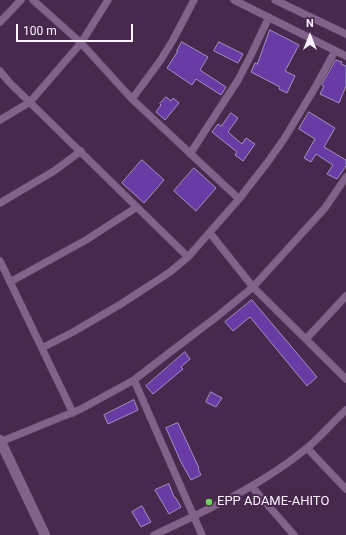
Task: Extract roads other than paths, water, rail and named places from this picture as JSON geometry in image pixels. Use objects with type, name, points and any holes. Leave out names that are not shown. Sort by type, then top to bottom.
[{"type":"main road","points":[[0,442],[45,535]]},
{"type":"street","points":[[0,22],[21,0]]},
{"type":"street","points":[[33,0],[81,43],[132,99],[239,199]]},
{"type":"street","points":[[0,120],[30,102],[81,43],[108,0]]},
{"type":"street","points":[[132,99],[174,40],[194,0]]},
{"type":"street","points":[[234,0],[346,56]]},
{"type":"street","points":[[275,0],[345,32]]},
{"type":"street","points":[[190,154],[238,80],[269,17]]},
{"type":"street","points":[[42,348],[121,304],[170,272],[188,257],[239,199],[267,163],[284,139],[335,51]]},
{"type":"street","points":[[0,71],[9,82],[188,257]]},
{"type":"street","points":[[0,203],[54,171],[81,151]]},
{"type":"street","points":[[0,442],[73,413],[134,380],[213,320],[253,287],[325,208],[346,177]]},
{"type":"street","points":[[10,282],[86,240],[137,207]]},
{"type":"street","points":[[210,233],[253,287],[346,379]]},
{"type":"street","points":[[0,262],[73,413]]},
{"type":"street","points":[[306,339],[346,296]]},
{"type":"street","points":[[134,380],[195,516],[202,535]]},
{"type":"street","points":[[154,535],[195,516],[252,486],[307,448],[346,410]]},
{"type":"street","points":[[307,448],[346,489]]},
{"type":"street","points":[[252,486],[294,535]]},
{"type":"place","name":"EPP ADAME-AHITO","points":[[209,502]]}]
